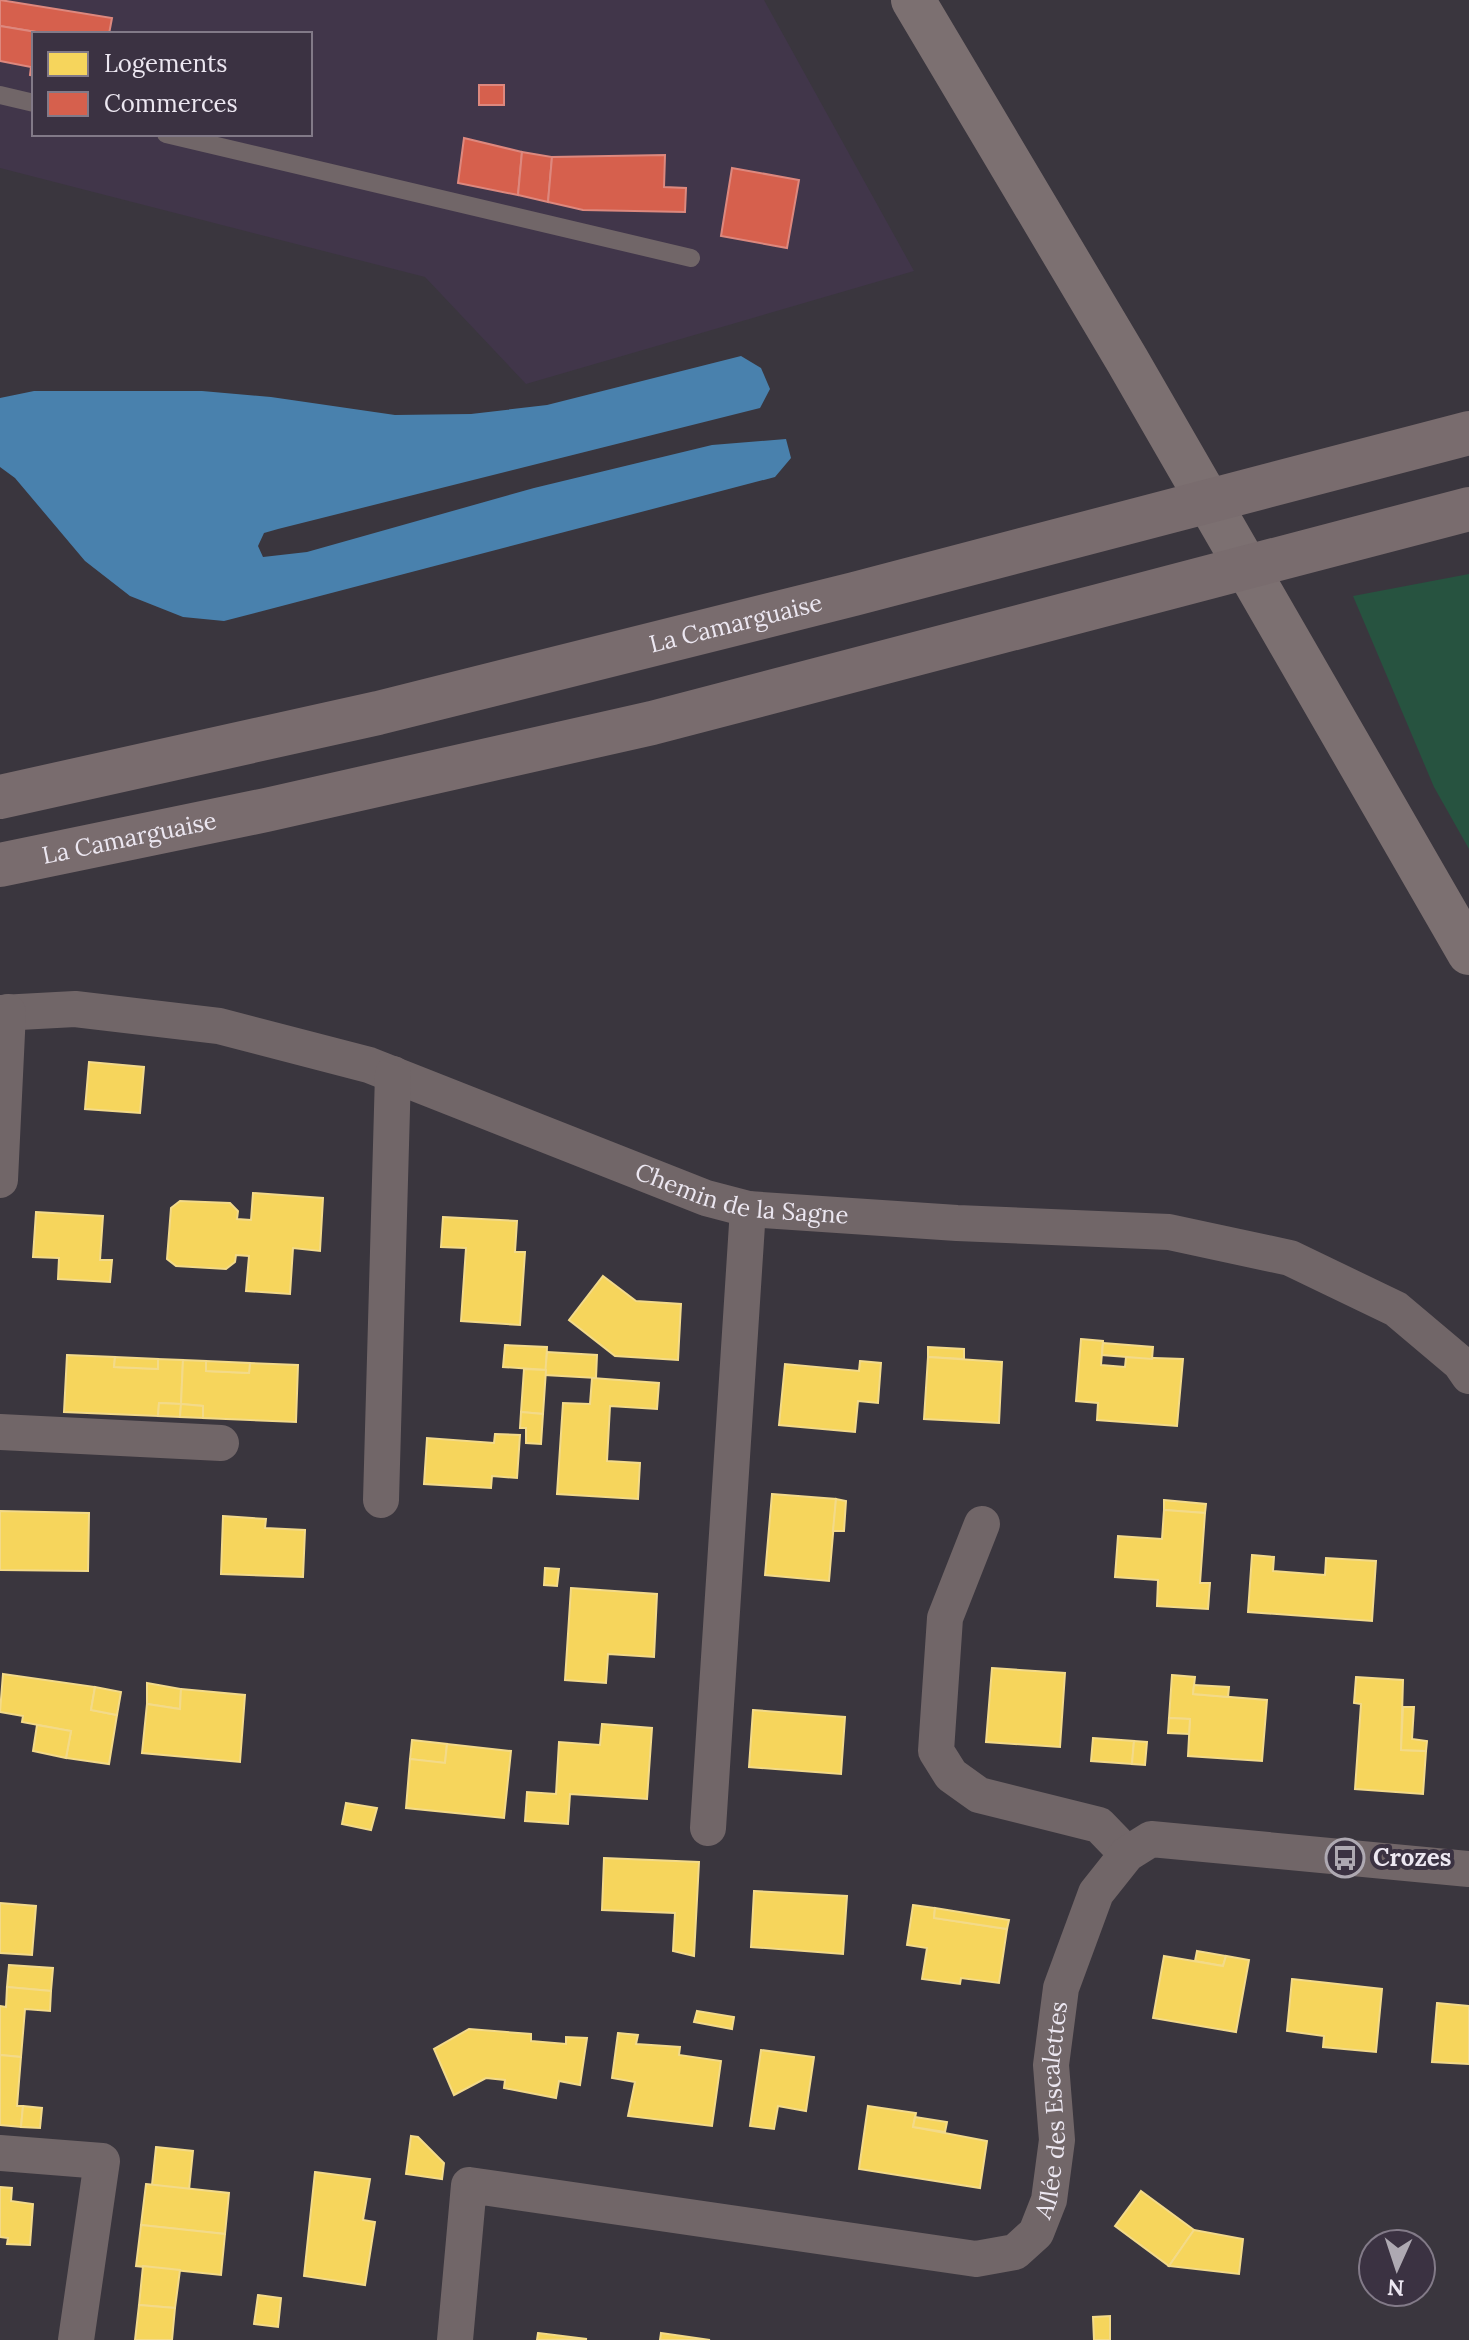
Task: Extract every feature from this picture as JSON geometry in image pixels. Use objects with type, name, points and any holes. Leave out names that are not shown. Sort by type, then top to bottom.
[{"type":"highway","name":"La Camarguaise","points":[[0,797],[394,709],[854,594],[1469,433]]},
{"type":"highway","name":"La Camarguaise","points":[[0,865],[266,810],[652,723],[1469,509]]},
{"type":"highway","points":[[1367,535],[1469,517]]},
{"type":"main road","points":[[913,0],[1127,360],[1469,953]]},
{"type":"street","name":"Chemin de la Sagne","points":[[4,1012],[75,1009],[219,1026],[369,1065],[706,1198],[748,1209],[957,1223],[1169,1232],[1290,1258],[1396,1309],[1460,1363],[1469,1376]]},
{"type":"street","points":[[0,1180],[4,1012]]},
{"type":"street","points":[[381,1500],[393,1074]]},
{"type":"street","points":[[708,1828],[748,1209]]},
{"type":"street","points":[[0,1432],[221,1443]]},
{"type":"street","points":[[982,1524],[945,1618],[936,1751],[951,1775],[979,1795],[1099,1825],[1127,1854],[1151,1839],[1469,1869]]},
{"type":"street","name":"Allée des Escalettes","points":[[455,2340],[469,2185],[976,2259],[1015,2252],[1036,2233],[1049,2200],[1057,2140],[1051,2065],[1061,1988],[1096,1893],[1127,1854]]},
{"type":"street","points":[[0,2153],[102,2161],[76,2340]]},
{"type":"lane","points":[[0,95],[32,103]]},
{"type":"lane","points":[[174,136],[691,258]]},
{"type":"shaded area","points":[[0,0],[764,0],[914,271],[526,384],[425,277],[0,168]]},
{"type":"green space","points":[[1469,574],[1469,849],[1434,787],[1353,596]]},
{"type":"water","points":[[741,356],[761,368],[770,389],[760,408],[278,529],[264,533],[258,546],[263,557],[307,552],[534,488],[712,445],[786,439],[791,458],[775,477],[224,621],[183,617],[130,596],[85,561],[15,478],[0,467],[0,398],[34,391],[202,391],[271,397],[395,415],[471,414],[547,405]]},
{"type":"building: Logements","points":[[89,1062],[144,1067],[140,1113],[85,1109]]},
{"type":"building: Logements","points":[[253,1193],[323,1198],[320,1251],[293,1248],[290,1294],[246,1291],[249,1256],[236,1255],[235,1262],[226,1269],[176,1266],[167,1259],[171,1208],[180,1201],[230,1203],[238,1211],[237,1219],[251,1220]]},
{"type":"building: Logements","points":[[36,1212],[103,1216],[100,1260],[112,1260],[110,1282],[58,1279],[59,1258],[33,1257]]},
{"type":"building: Logements","points":[[443,1217],[517,1221],[515,1252],[525,1252],[520,1325],[461,1321],[466,1248],[441,1247]]},
{"type":"building: Logements","points":[[603,1276],[636,1301],[681,1304],[678,1360],[615,1356],[569,1320]]},
{"type":"building: Logements","points":[[1081,1339],[1103,1341],[1101,1365],[1125,1367],[1126,1357],[1183,1359],[1177,1426],[1097,1420],[1098,1403],[1076,1401]]},
{"type":"building: Logements","points":[[1103,1343],[1153,1347],[1152,1359],[1102,1355]]},
{"type":"building: Logements","points":[[505,1345],[547,1347],[546,1370],[503,1367]]},
{"type":"building: Logements","points":[[928,1347],[964,1349],[964,1359],[928,1357]]},
{"type":"building: Logements","points":[[547,1352],[597,1355],[596,1378],[545,1375]]},
{"type":"building: Logements","points":[[67,1355],[115,1357],[114,1367],[158,1369],[158,1359],[183,1360],[181,1404],[159,1403],[158,1416],[64,1412]]},
{"type":"building: Logements","points":[[115,1357],[158,1359],[158,1369],[114,1367]]},
{"type":"building: Logements","points":[[928,1357],[1002,1362],[999,1423],[924,1419]]},
{"type":"building: Logements","points":[[183,1360],[206,1361],[206,1371],[249,1373],[250,1363],[298,1365],[296,1422],[203,1418],[203,1406],[181,1404]]},
{"type":"building: Logements","points":[[206,1361],[250,1363],[249,1373],[206,1371]]},
{"type":"building: Logements","points":[[860,1361],[881,1363],[878,1403],[858,1401],[855,1432],[779,1425],[785,1364],[859,1371]]},
{"type":"building: Logements","points":[[524,1369],[546,1370],[543,1414],[521,1412]]},
{"type":"building: Logements","points":[[592,1378],[659,1383],[657,1409],[610,1406],[607,1461],[640,1463],[638,1499],[557,1494],[563,1403],[590,1404]]},
{"type":"building: Logements","points":[[159,1403],[181,1404],[180,1417],[158,1416]]},
{"type":"building: Logements","points":[[181,1404],[203,1406],[203,1418],[180,1417]]},
{"type":"building: Logements","points":[[521,1412],[543,1414],[541,1444],[526,1443],[526,1428],[520,1428]]},
{"type":"building: Logements","points":[[495,1434],[520,1435],[517,1478],[492,1476],[491,1488],[424,1484],[427,1438],[494,1443]]},
{"type":"building: Logements","points":[[772,1494],[836,1499],[829,1581],[765,1575]]},
{"type":"building: Logements","points":[[836,1499],[846,1501],[844,1531],[833,1531]]},
{"type":"building: Logements","points":[[1164,1500],[1206,1504],[1205,1513],[1164,1510]]},
{"type":"building: Logements","points":[[1164,1510],[1205,1513],[1200,1583],[1210,1583],[1208,1609],[1157,1606],[1158,1580],[1115,1577],[1118,1536],[1162,1539]]},
{"type":"building: Logements","points":[[0,1511],[89,1513],[88,1571],[0,1570]]},
{"type":"building: Logements","points":[[223,1516],[266,1519],[265,1528],[305,1530],[303,1577],[221,1574]]},
{"type":"building: Logements","points":[[1252,1555],[1274,1557],[1273,1571],[1325,1575],[1326,1558],[1376,1561],[1372,1621],[1248,1612]]},
{"type":"building: Logements","points":[[545,1568],[559,1569],[557,1586],[544,1585]]},
{"type":"building: Logements","points":[[571,1588],[657,1594],[654,1657],[608,1654],[606,1683],[565,1680]]},
{"type":"building: Logements","points":[[992,1668],[1065,1673],[1060,1747],[986,1742]]},
{"type":"building: Logements","points":[[3,1674],[95,1687],[91,1710],[117,1715],[109,1764],[66,1758],[71,1731],[22,1722],[23,1716],[0,1712]]},
{"type":"building: Logements","points":[[1172,1675],[1195,1677],[1193,1694],[1267,1700],[1262,1761],[1188,1756],[1190,1719],[1169,1718]]},
{"type":"building: Logements","points":[[1356,1677],[1403,1680],[1401,1750],[1426,1751],[1423,1794],[1355,1789],[1361,1704],[1354,1703]]},
{"type":"building: Logements","points":[[147,1683],[181,1689],[180,1709],[147,1704]]},
{"type":"building: Logements","points":[[1194,1685],[1229,1687],[1228,1697],[1193,1694]]},
{"type":"building: Logements","points":[[95,1687],[121,1692],[117,1715],[91,1710]]},
{"type":"building: Logements","points":[[181,1689],[245,1695],[240,1762],[142,1753],[147,1704],[180,1709]]},
{"type":"building: Logements","points":[[1403,1707],[1414,1707],[1412,1739],[1427,1741],[1426,1751],[1401,1750]]},
{"type":"building: Logements","points":[[753,1710],[845,1717],[841,1774],[749,1767]]},
{"type":"building: Logements","points":[[1169,1718],[1190,1719],[1189,1734],[1168,1733]]},
{"type":"building: Logements","points":[[602,1724],[652,1728],[647,1799],[570,1794],[568,1824],[525,1821],[527,1792],[556,1794],[559,1742],[600,1745]]},
{"type":"building: Logements","points":[[37,1725],[71,1731],[66,1758],[33,1751]]},
{"type":"building: Logements","points":[[1093,1738],[1134,1741],[1132,1764],[1091,1761]]},
{"type":"building: Logements","points":[[412,1740],[447,1744],[445,1763],[410,1759]]},
{"type":"building: Logements","points":[[1134,1741],[1147,1742],[1145,1765],[1132,1764]]},
{"type":"building: Logements","points":[[447,1744],[511,1751],[504,1818],[406,1808],[410,1759],[445,1763]]},
{"type":"building: Logements","points":[[346,1803],[377,1808],[371,1830],[342,1824]]},
{"type":"building: Logements","points":[[604,1858],[699,1862],[694,1956],[673,1951],[675,1913],[602,1910]]},
{"type":"building: Logements","points":[[754,1891],[847,1896],[843,1954],[751,1947]]},
{"type":"building: Logements","points":[[0,1903],[36,1906],[32,1955],[0,1953]]},
{"type":"building: Logements","points":[[913,1905],[935,1908],[934,1918],[1007,1929],[999,1983],[961,1978],[960,1984],[922,1979],[927,1948],[907,1945]]},
{"type":"building: Logements","points":[[935,1908],[1009,1920],[1007,1929],[934,1918]]},
{"type":"building: Logements","points":[[1197,1951],[1226,1956],[1223,1966],[1195,1961]]},
{"type":"building: Logements","points":[[1164,1956],[1223,1966],[1226,1956],[1249,1960],[1236,2032],[1153,2018]]},
{"type":"building: Logements","points":[[9,1965],[53,1968],[51,1991],[7,1987]]},
{"type":"building: Logements","points":[[1292,1979],[1382,1989],[1376,2052],[1323,2047],[1324,2036],[1287,2031]]},
{"type":"building: Logements","points":[[7,1987],[51,1991],[50,2011],[25,2009],[21,2057],[0,2055],[0,2006],[6,2007]]},
{"type":"building: Logements","points":[[1437,2003],[1469,2006],[1469,2064],[1432,2062]]},
{"type":"building: Logements","points":[[697,2011],[734,2017],[732,2029],[694,2022]]},
{"type":"building: Logements","points":[[469,2029],[531,2034],[531,2041],[566,2044],[566,2037],[587,2038],[580,2085],[559,2081],[556,2098],[504,2088],[505,2080],[486,2078],[454,2095],[434,2049]]},
{"type":"building: Logements","points":[[618,2033],[638,2035],[636,2044],[680,2047],[679,2055],[721,2061],[712,2126],[628,2116],[635,2082],[612,2078]]},
{"type":"building: Logements","points":[[761,2050],[814,2057],[806,2111],[778,2106],[774,2129],[750,2126]]},
{"type":"building: Logements","points":[[0,2055],[21,2057],[17,2106],[23,2106],[21,2127],[0,2125]]},
{"type":"building: Logements","points":[[23,2106],[42,2108],[40,2128],[21,2127]]},
{"type":"building: Logements","points":[[868,2106],[916,2113],[913,2127],[987,2141],[980,2188],[859,2169]]},
{"type":"building: Logements","points":[[915,2117],[947,2122],[945,2132],[913,2127]]},
{"type":"building: Logements","points":[[411,2136],[418,2137],[444,2163],[442,2179],[406,2174]]},
{"type":"building: Logements","points":[[156,2147],[193,2151],[189,2190],[152,2185]]},
{"type":"building: Logements","points":[[315,2172],[370,2179],[363,2220],[375,2222],[365,2285],[304,2276]]},
{"type":"building: Logements","points":[[146,2184],[229,2193],[225,2234],[141,2225]]},
{"type":"building: Logements","points":[[0,2187],[12,2188],[11,2201],[33,2204],[30,2245],[7,2244],[8,2238],[0,2237]]},
{"type":"building: Logements","points":[[1141,2191],[1194,2230],[1169,2266],[1115,2226]]},
{"type":"building: Logements","points":[[141,2225],[225,2234],[221,2275],[136,2266]]},
{"type":"building: Logements","points":[[1194,2230],[1243,2239],[1239,2274],[1169,2266]]},
{"type":"building: Logements","points":[[143,2266],[180,2270],[175,2308],[139,2305]]},
{"type":"building: Logements","points":[[258,2295],[281,2298],[278,2327],[254,2324]]},
{"type":"building: Logements","points":[[139,2305],[175,2308],[172,2340],[135,2340]]},
{"type":"building: Logements","points":[[1110,2316],[1110,2340],[1094,2340],[1093,2317]]},
{"type":"building: Logements","points":[[538,2333],[587,2339],[537,2340]]},
{"type":"building: Logements","points":[[661,2333],[710,2340],[660,2340]]},
{"type":"building: Commerces","points":[[0,0],[112,18],[109,32],[36,32],[0,26]]},
{"type":"building: Commerces","points":[[0,26],[36,32],[32,32],[32,76],[31,67],[0,61]]},
{"type":"building: Commerces","points":[[479,85],[504,85],[504,105],[479,105]]},
{"type":"building: Commerces","points":[[464,138],[522,152],[518,195],[458,183]]},
{"type":"building: Commerces","points":[[522,152],[552,157],[548,202],[518,195]]},
{"type":"building: Commerces","points":[[665,155],[664,187],[686,188],[685,212],[583,210],[548,202],[552,157]]},
{"type":"building: Commerces","points":[[732,168],[799,180],[787,248],[721,236]]},
{"type":"place","name":"Crozes","points":[[1345,1858]]}]
